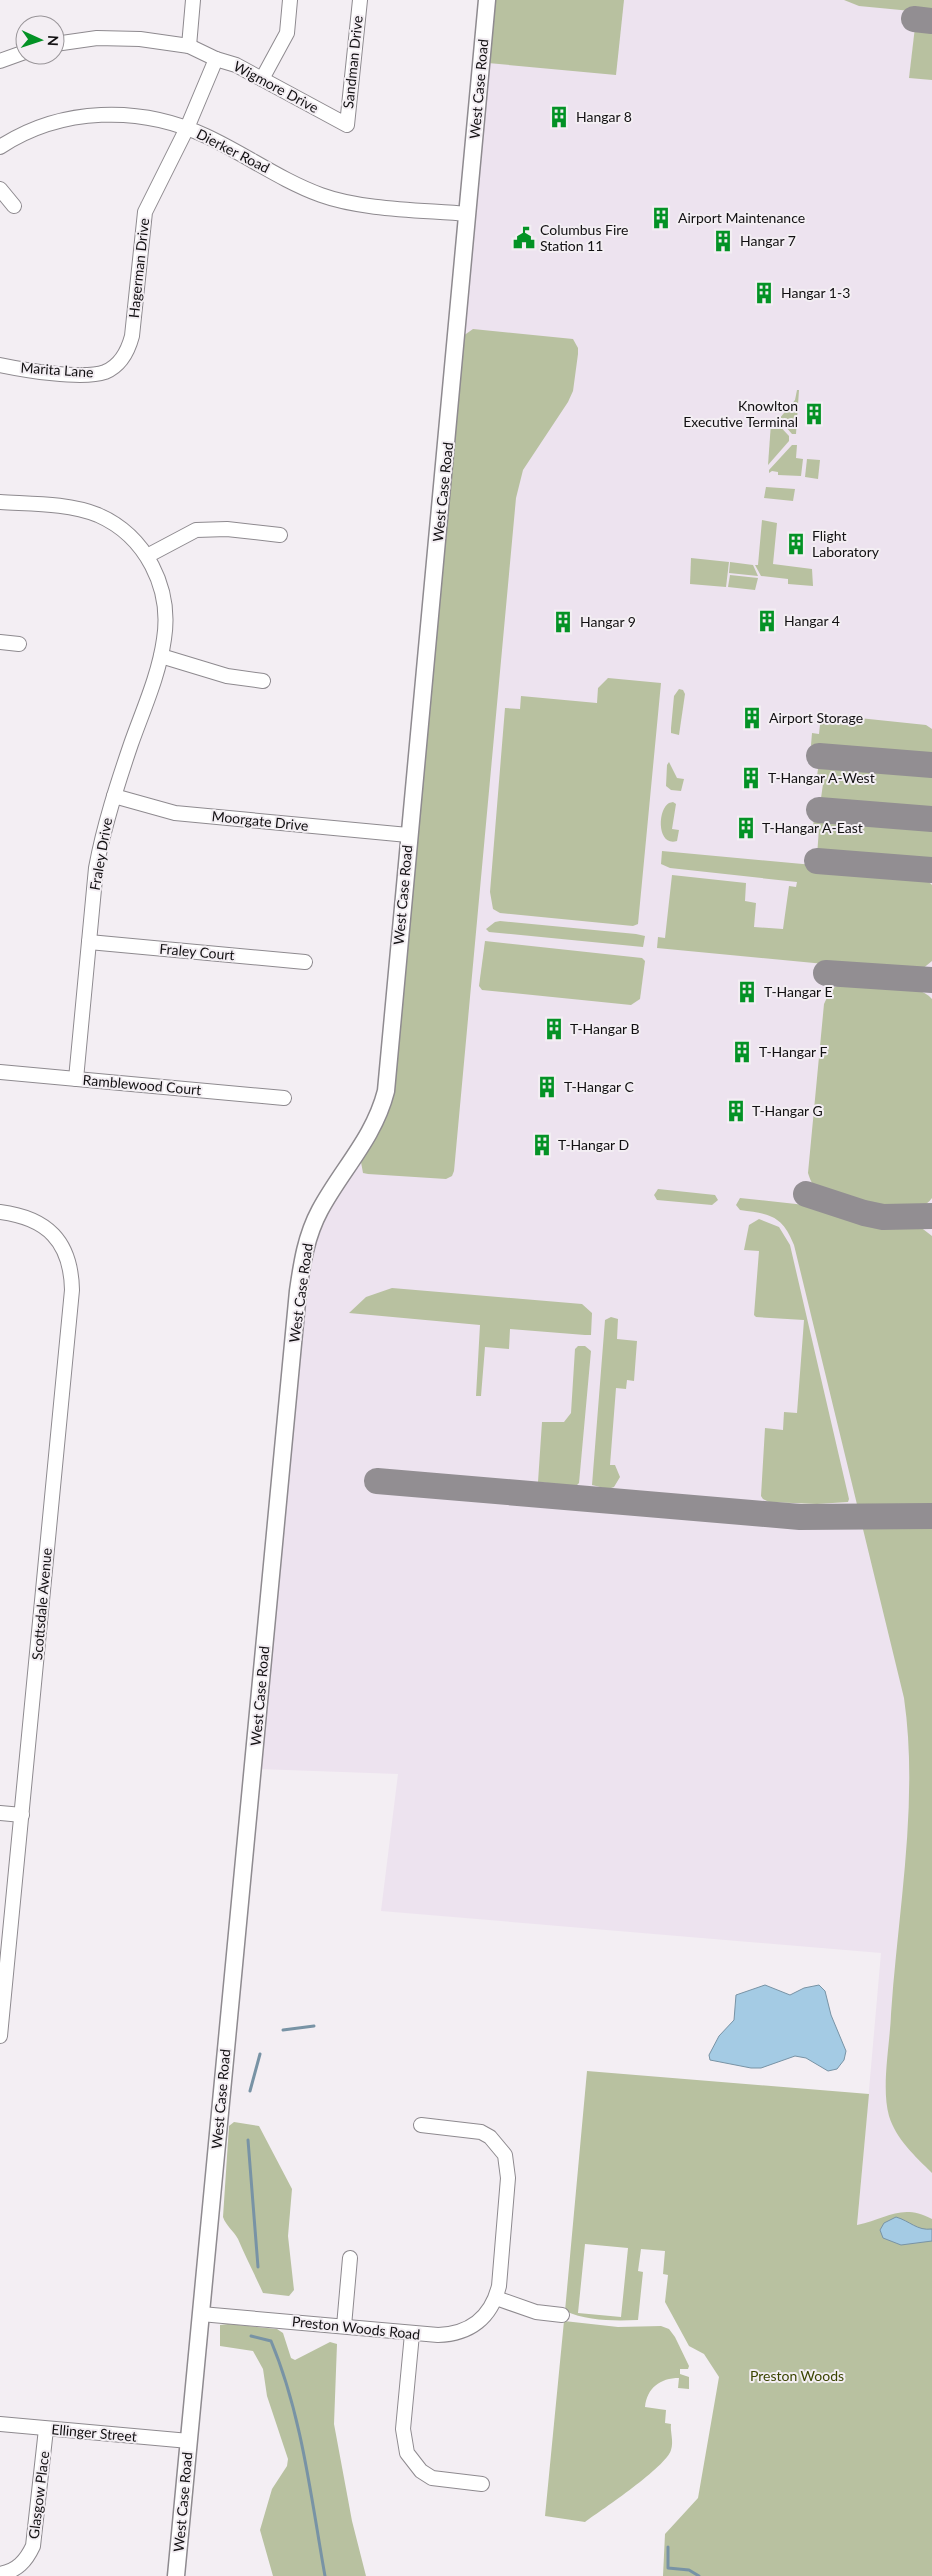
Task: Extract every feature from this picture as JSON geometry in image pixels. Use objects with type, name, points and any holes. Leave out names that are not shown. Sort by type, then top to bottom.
[{"type":"main road","name":"West Case Road","points":[[176,2576],[298,1291],[306,1247],[315,1221],[327,1198],[368,1137],[384,1097],[448,435],[487,0]]},
{"type":"street","points":[[189,46],[193,0]]},
{"type":"street","points":[[262,79],[287,33],[290,0]]},
{"type":"street","name":"Sandman Drive","points":[[347,125],[360,0]]},
{"type":"street","name":"Wigmore Drive","points":[[65,43],[97,38],[132,38],[189,46],[216,59],[236,65],[347,125]]},
{"type":"street","points":[[0,61],[15,56]]},
{"type":"street","name":"Hagerman Drive","points":[[112,368],[125,354],[132,336],[145,212],[187,128],[216,59]]},
{"type":"street","name":"Dierker Road","points":[[0,147],[17,136],[42,125],[94,115],[146,117],[187,128],[206,136],[299,186],[343,202],[467,214]]},
{"type":"street","points":[[0,189],[14,206]]},
{"type":"street","name":"Marita Lane","points":[[0,365],[24,370],[82,374],[98,374],[112,368]]},
{"type":"street","name":"Fraley Drive","points":[[0,502],[67,508],[97,515],[122,530],[147,556],[159,579],[164,598],[165,638],[161,656],[114,796],[102,836],[96,868],[76,1079]]},
{"type":"street","points":[[147,556],[196,530],[227,529],[280,535]]},
{"type":"street","points":[[0,642],[19,644]]},
{"type":"street","points":[[161,656],[226,676],[264,680]]},
{"type":"street","name":"Moorgate Drive","points":[[114,796],[175,813],[408,835]]},
{"type":"street","name":"Fraley Court","points":[[90,942],[304,962]]},
{"type":"street","name":"Ramblewood Court","points":[[0,1072],[284,1098]]},
{"type":"street","name":"Scottsdale Avenue","points":[[0,1212],[28,1218],[40,1223],[53,1234],[68,1260],[71,1274],[0,2036]]},
{"type":"street","points":[[0,1813],[22,1815]]},
{"type":"street","points":[[421,2125],[481,2132],[499,2146],[505,2155],[508,2178],[496,2298],[536,2312],[562,2316]]},
{"type":"street","points":[[344,2326],[350,2258]]},
{"type":"street","name":"Preston Woods Road","points":[[201,2314],[344,2326],[412,2334],[452,2335],[462,2332],[483,2318],[496,2298]]},
{"type":"street","points":[[412,2334],[403,2429],[406,2452],[421,2472],[432,2478],[482,2484]]},
{"type":"street","name":"Ellinger Street","points":[[0,2424],[189,2441]]},
{"type":"street","name":"Glasgow Place","points":[[0,2574],[9,2572],[20,2565],[28,2557],[33,2546],[46,2429]]},
{"type":"shaded area","points":[[494,0],[932,0],[932,2353],[849,2318],[881,1953],[381,1911],[398,1774],[258,1769],[306,1269],[320,1222],[361,1162],[376,1135]]},
{"type":"green space","points":[[494,0],[624,0],[616,75],[488,63]]},
{"type":"green space","points":[[844,0],[932,0],[932,13],[859,6]]},
{"type":"green space","points":[[915,27],[932,29],[932,80],[909,78]]},
{"type":"green space","points":[[473,329],[573,339],[578,348],[578,354],[573,391],[568,402],[523,470],[516,498],[454,1171],[452,1176],[446,1179],[368,1174],[363,1173],[361,1162],[376,1135],[463,336]]},
{"type":"green space","points":[[797,390],[799,390],[796,434],[792,434],[779,419],[795,400]]},
{"type":"green space","points":[[775,421],[789,436],[789,441],[768,465],[771,423]]},
{"type":"green space","points":[[792,445],[797,445],[796,458],[803,459],[801,476],[778,475],[778,472],[772,471],[769,473],[769,470]]},
{"type":"green space","points":[[807,459],[820,460],[818,479],[805,477]]},
{"type":"green space","points":[[766,487],[795,489],[793,501],[764,498]]},
{"type":"green space","points":[[762,520],[777,523],[773,564],[812,569],[813,586],[788,584],[788,579],[761,576],[755,565],[758,565]]},
{"type":"green space","points":[[691,558],[729,562],[726,587],[690,584]]},
{"type":"green space","points":[[730,562],[753,565],[758,576],[729,573]]},
{"type":"green space","points":[[730,575],[758,578],[755,590],[728,587]]},
{"type":"green space","points":[[608,678],[661,683],[638,924],[633,926],[500,913],[493,909],[490,892],[505,708],[520,709],[521,696],[597,703],[598,688]]},
{"type":"green space","points":[[679,689],[683,690],[685,694],[679,735],[671,733],[671,728],[674,696]]},
{"type":"green space","points":[[821,714],[926,725],[932,729],[932,753],[921,758],[813,750],[811,745],[812,733],[819,734]]},
{"type":"green space","points":[[669,762],[677,778],[684,779],[681,791],[671,790],[666,786],[667,765]]},
{"type":"green space","points":[[819,762],[928,772],[932,776],[932,809],[926,813],[915,813],[820,805],[824,777],[817,776]]},
{"type":"green space","points":[[673,802],[676,804],[672,829],[679,830],[677,841],[666,839],[661,827],[662,813],[669,803]]},
{"type":"green space","points":[[817,815],[926,825],[932,830],[932,860],[927,864],[917,865],[817,856],[819,828],[813,827],[814,818]]},
{"type":"green space","points":[[662,851],[922,875],[932,885],[932,961],[921,970],[908,972],[657,948],[658,937],[665,938],[672,875],[746,883],[745,901],[756,903],[754,927],[783,929],[789,886],[796,887],[797,882],[670,868],[661,864]]},
{"type":"green space","points":[[495,922],[645,936],[643,947],[489,932],[486,929]]},
{"type":"green space","points":[[485,941],[642,958],[645,961],[640,999],[631,1005],[482,990],[479,986]]},
{"type":"green space","points":[[845,982],[904,986],[925,993],[932,999],[932,1198],[924,1205],[914,1209],[888,1210],[825,1193],[815,1187],[808,1173],[824,1004],[831,989]]},
{"type":"green space","points":[[658,1189],[715,1195],[718,1200],[712,1205],[657,1200],[654,1195]]},
{"type":"green space","points":[[740,1198],[805,1205],[877,1225],[919,1226],[932,1236],[932,2173],[907,2147],[896,2132],[889,2116],[886,2092],[908,1816],[908,1737],[904,1698],[794,1245],[785,1227],[774,1218],[740,1210],[736,1205]]},
{"type":"green space","points":[[759,1219],[779,1227],[790,1245],[849,1499],[848,1502],[817,1504],[769,1502],[761,1496],[765,1428],[783,1430],[784,1412],[797,1413],[804,1320],[756,1317],[754,1315],[759,1251],[744,1250],[749,1225]]},
{"type":"green space","points":[[392,1288],[582,1304],[592,1313],[591,1335],[510,1329],[509,1349],[485,1347],[481,1396],[476,1396],[480,1325],[349,1313],[366,1297]]},
{"type":"green space","points":[[611,1317],[618,1319],[617,1339],[637,1341],[634,1381],[627,1380],[626,1389],[616,1388],[610,1465],[615,1465],[620,1477],[614,1487],[608,1489],[592,1485],[605,1320]]},
{"type":"green space","points":[[578,1346],[585,1346],[591,1351],[579,1483],[576,1486],[538,1482],[542,1422],[564,1422],[571,1413],[575,1349]]},
{"type":"green space","name":"Preston Woods","points":[[587,2071],[869,2094],[857,2225],[903,2212],[921,2214],[932,2219],[932,2576],[663,2576],[665,2534],[698,2498],[719,2377],[704,2354],[689,2346],[665,2302],[668,2275],[663,2274],[665,2251],[641,2249],[638,2271],[643,2272],[638,2320],[591,2319],[565,2311]],"holes":[[[585,2244],[628,2248],[621,2317],[578,2313]]]},
{"type":"green space","points":[[234,2122],[259,2126],[292,2189],[288,2236],[294,2290],[289,2296],[263,2293],[238,2239],[223,2217],[229,2126]]},
{"type":"green space","points":[[564,2321],[618,2327],[661,2326],[669,2329],[675,2337],[689,2366],[688,2369],[680,2369],[680,2374],[689,2377],[689,2389],[678,2388],[679,2378],[672,2378],[656,2385],[648,2394],[646,2400],[645,2407],[666,2410],[665,2423],[671,2424],[672,2440],[672,2447],[667,2457],[633,2488],[585,2522],[545,2516]]},
{"type":"green space","points":[[228,2324],[277,2329],[283,2333],[291,2358],[295,2360],[330,2342],[337,2344],[334,2424],[352,2521],[366,2576],[273,2576],[260,2530],[272,2489],[287,2466],[288,2459],[267,2396],[263,2369],[253,2351],[220,2346],[220,2325]]},
{"type":"water","points":[[765,1985],[790,1995],[804,1988],[819,1985],[825,1991],[831,2015],[846,2051],[844,2060],[837,2069],[828,2071],[806,2058],[795,2056],[761,2068],[751,2068],[710,2060],[709,2055],[719,2036],[734,2020],[736,1995]]},
{"type":"water","points":[[896,2217],[922,2229],[932,2229],[932,2241],[901,2245],[883,2238],[880,2230],[884,2223]]},
{"type":"waterway","points":[[283,2030],[314,2026]]},
{"type":"waterway","points":[[250,2091],[260,2054]]},
{"type":"waterway","points":[[248,2140],[258,2267]]},
{"type":"waterway","points":[[251,2336],[271,2341],[291,2398],[310,2487],[325,2576]]},
{"type":"waterway","points":[[668,2547],[668,2568],[689,2570],[699,2576]]},
{"type":"taxiway","points":[[914,19],[932,21]]},
{"type":"taxiway","points":[[819,756],[932,765]]},
{"type":"taxiway","points":[[819,810],[932,819]]},
{"type":"taxiway","points":[[817,861],[932,870]]},
{"type":"taxiway","points":[[826,973],[932,980]]},
{"type":"taxiway","points":[[806,1194],[864,1213],[883,1217],[932,1216]]},
{"type":"taxiway","points":[[377,1481],[800,1517],[932,1516]]},
{"type":"place","name":"Hangar 8","points":[[559,117]]},
{"type":"place","name":"Airport Maintenance","points":[[661,218]]},
{"type":"place","name":"Columbus Fire Station 11","points":[[524,238]]},
{"type":"place","name":"Hangar 7","points":[[723,241]]},
{"type":"place","name":"Hangar 1-3","points":[[764,293]]},
{"type":"place","name":"Knowlton Executive Terminal","points":[[814,414]]},
{"type":"place","name":"Flight Laboratory","points":[[796,544]]},
{"type":"place","name":"Hangar 4","points":[[767,621]]},
{"type":"place","name":"Hangar 9","points":[[563,622]]},
{"type":"place","name":"Airport Storage","points":[[752,718]]},
{"type":"place","name":"T-Hangar A-West","points":[[751,778]]},
{"type":"place","name":"T-Hangar A-East","points":[[746,828]]},
{"type":"place","name":"T-Hangar E","points":[[747,992]]},
{"type":"place","name":"T-Hangar B","points":[[554,1029]]},
{"type":"place","name":"T-Hangar F","points":[[742,1052]]},
{"type":"place","name":"T-Hangar C","points":[[547,1087]]},
{"type":"place","name":"T-Hangar G","points":[[736,1111]]},
{"type":"place","name":"T-Hangar D","points":[[542,1145]]}]
